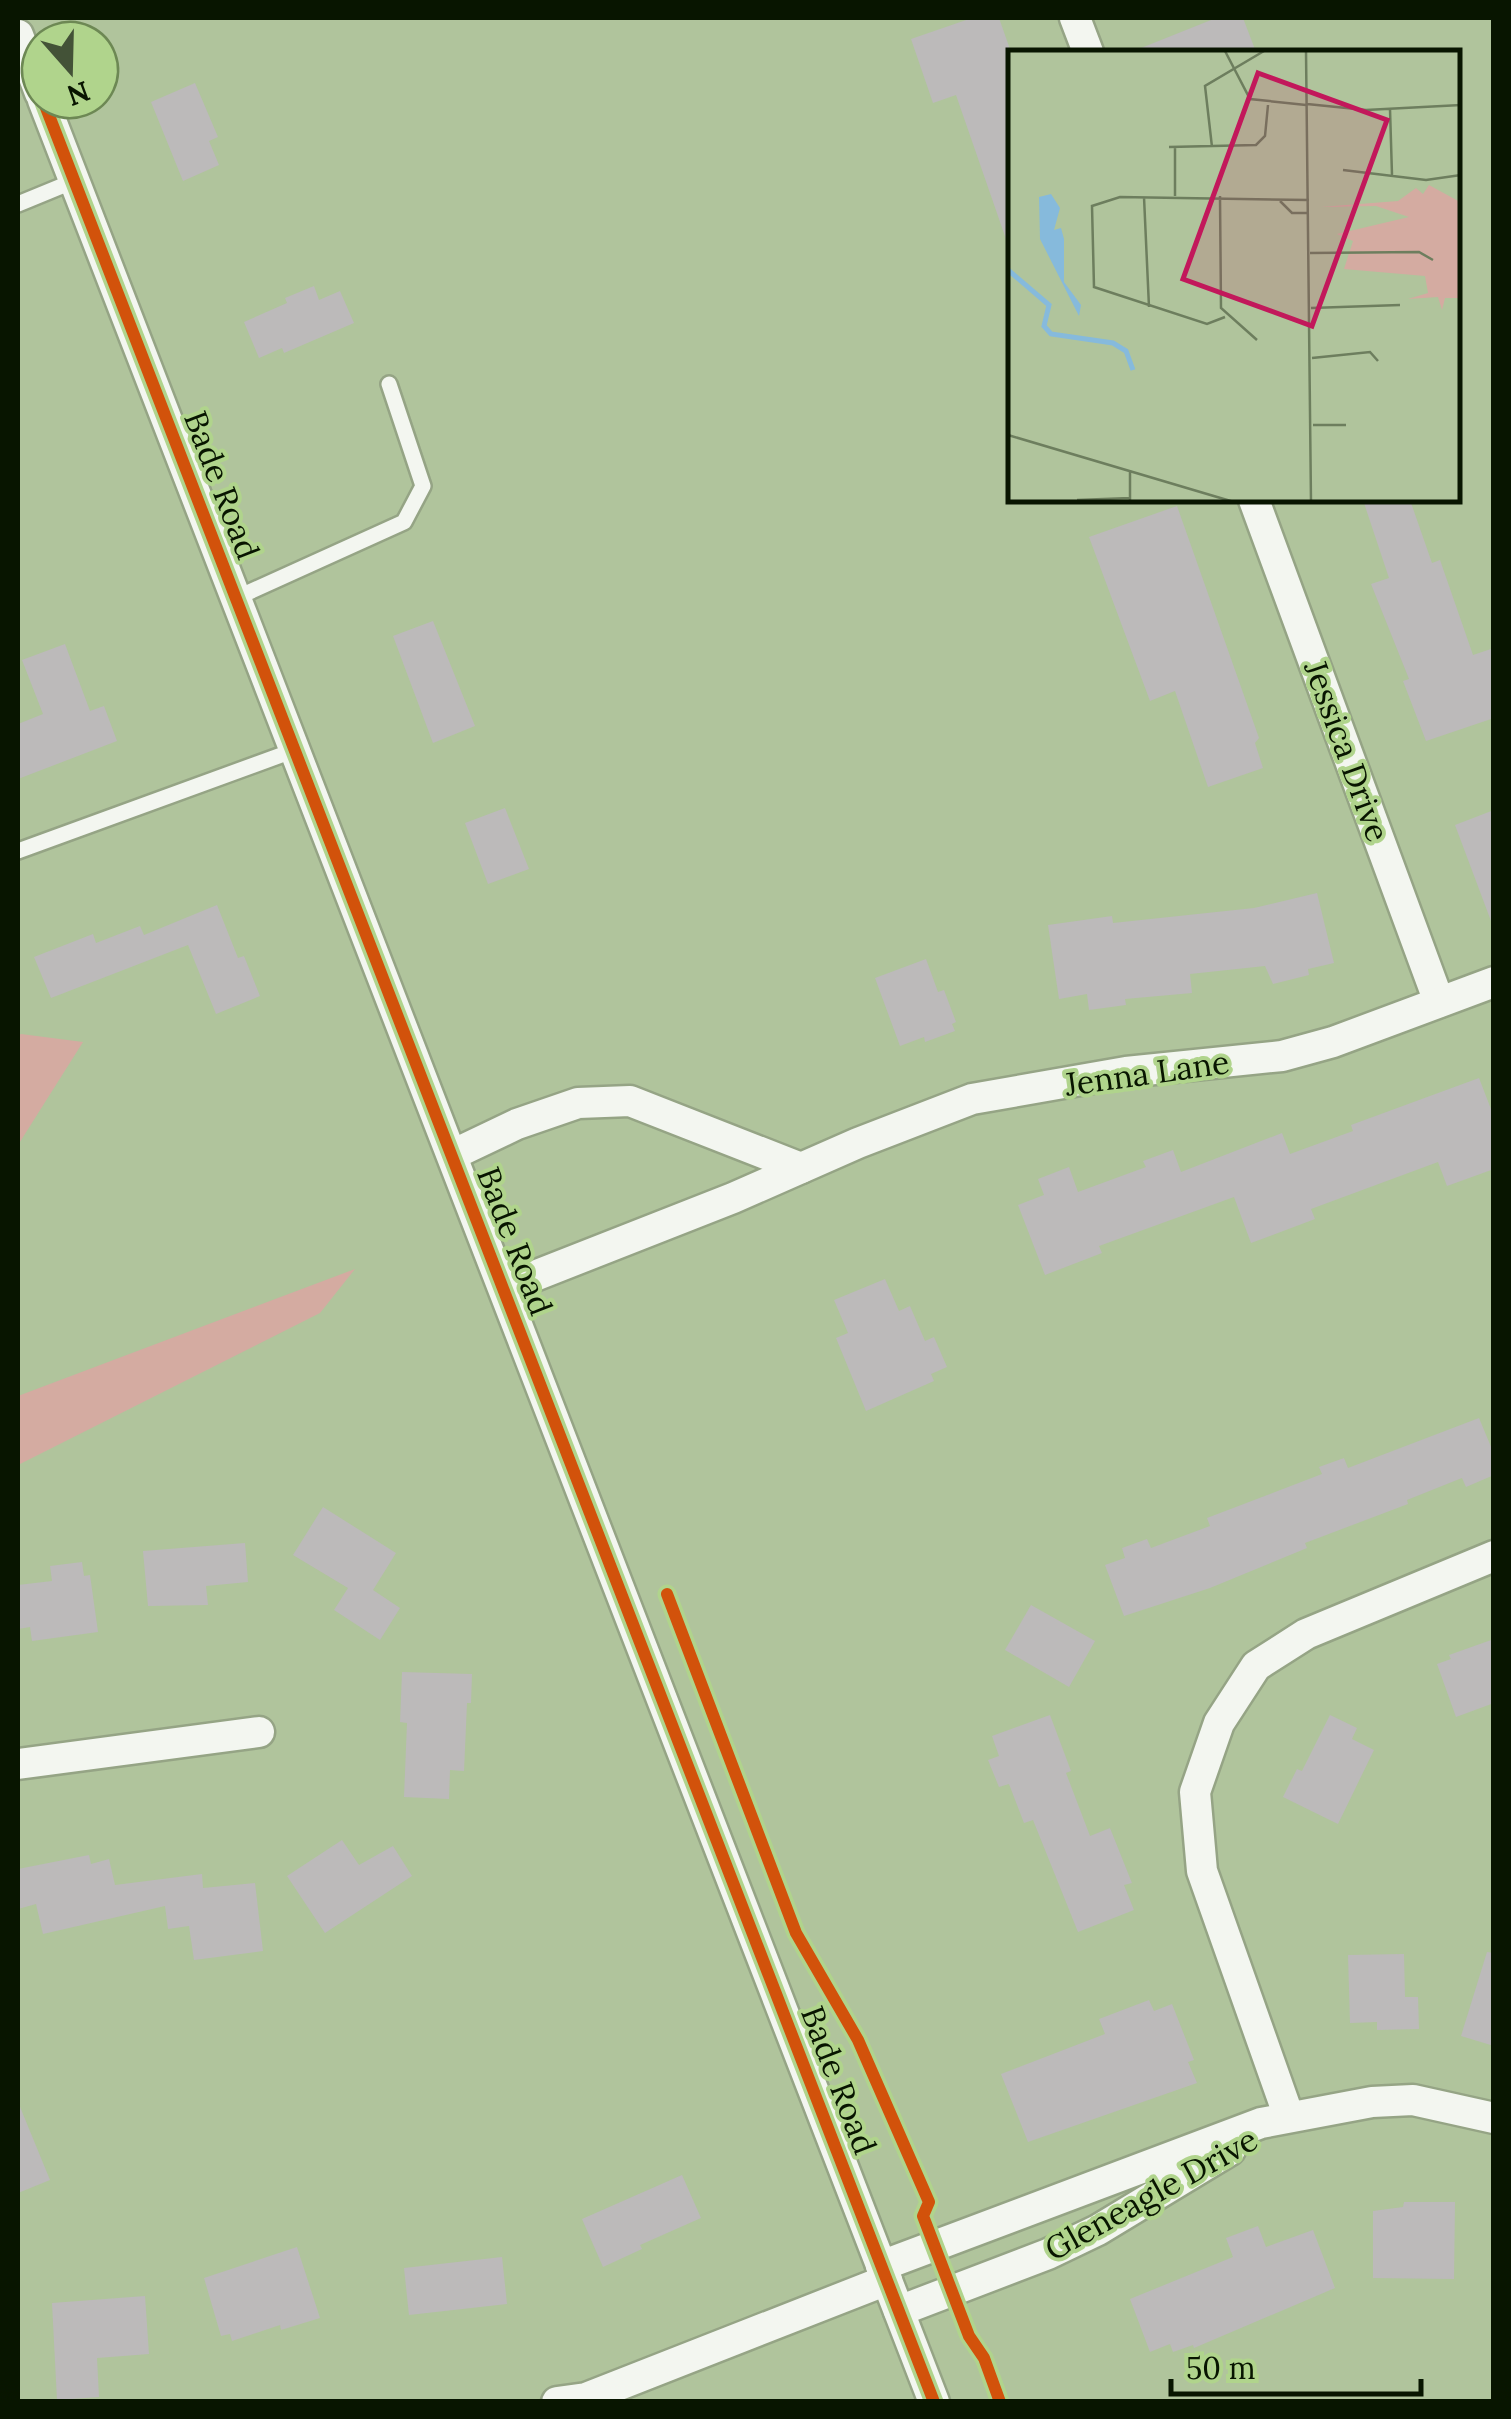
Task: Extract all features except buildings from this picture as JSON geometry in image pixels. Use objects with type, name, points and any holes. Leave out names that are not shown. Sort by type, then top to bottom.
[{"type":"street","points":[[1074,18],[1087,50]]},
{"type":"street","name":"Bade Road","points":[[51,120],[934,2402]]},
{"type":"street","name":"Jessica Drive","points":[[1255,502],[1439,1002]]},
{"type":"street","name":"Jenna Lane","points":[[504,1288],[972,1098],[1126,1072],[1282,1056],[1334,1042],[1494,982]]},
{"type":"street","points":[[452,1155],[518,1124],[578,1103],[630,1100],[801,1168]]},
{"type":"street","points":[[1289,2117],[1202,1870],[1196,1792],[1219,1723],[1256,1666],[1306,1634],[1494,1556]]},
{"type":"street","points":[[18,1764],[259,1732]]},
{"type":"street","name":"Gleneagle Drive","points":[[557,2402],[586,2398],[884,2273],[1261,2124],[1372,2102],[1413,2100],[1494,2118]]},
{"type":"street","name":"Gleneagle Drive","points":[[899,2311],[1048,2254],[1098,2230],[1289,2117]]},
{"type":"lane","points":[[18,204],[74,181]]},
{"type":"lane","points":[[236,598],[404,522],[424,486],[389,384]]},
{"type":"lane","points":[[18,851],[295,750]]},
{"type":"shaded area","points":[[18,1036],[83,1042],[18,1145]]},
{"type":"shaded area","points":[[355,1269],[320,1313],[18,1465],[18,1396]]},
{"type":"cycle path","points":[[51,120],[934,2402]]},
{"type":"cycle path","points":[[667,1594],[796,1933],[858,2040],[929,2202],[923,2216],[969,2336],[984,2358],[1000,2402]]}]
